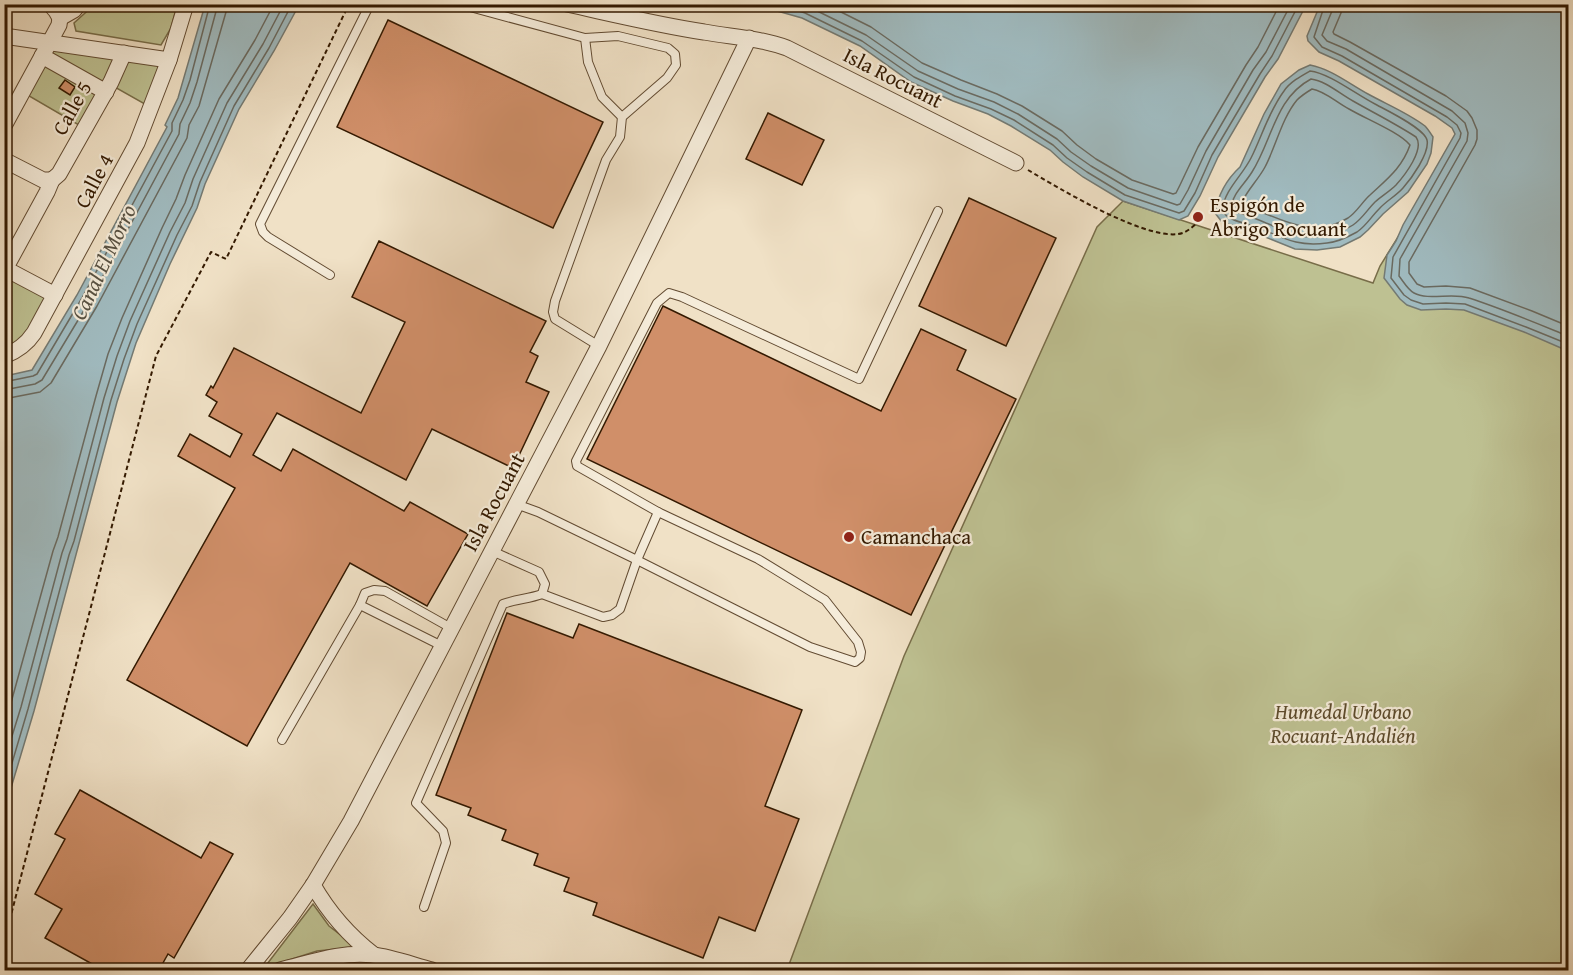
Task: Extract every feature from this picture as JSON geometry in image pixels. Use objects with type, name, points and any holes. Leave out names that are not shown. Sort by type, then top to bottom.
[{"type":"street","points":[[4,126],[59,25],[60,18],[50,4]]},
{"type":"street","points":[[60,18],[74,10],[79,4]]},
{"type":"street","name":"Calle 4","points":[[4,356],[30,340],[137,143],[169,60],[186,4]]},
{"type":"street","name":"Isla Rocuant","points":[[567,4],[705,33],[773,42],[1016,163]]},
{"type":"street","points":[[4,36],[45,49],[124,53],[169,60]]},
{"type":"street","name":"Isla Rocuant","points":[[248,970],[313,885],[351,821],[599,346],[749,38]]},
{"type":"street","points":[[45,49],[105,92]]},
{"type":"street","name":"Calle 5","points":[[5,269],[52,180],[59,174],[105,92],[124,53]]},
{"type":"street","points":[[4,160],[43,180],[52,180]]},
{"type":"street","points":[[5,269],[55,296]]},
{"type":"street","points":[[313,885],[335,919],[374,955]]},
{"type":"street","points":[[280,970],[357,954],[374,955],[432,970]]},
{"type":"lane","points":[[330,275],[268,237],[262,232],[260,224],[370,4]]},
{"type":"lane","points":[[459,4],[585,38],[618,36],[668,48],[675,54],[676,65],[667,78],[622,117],[620,137],[606,160],[555,301],[553,312],[555,319],[599,346]]},
{"type":"lane","points":[[585,38],[588,62],[602,97],[622,117]]},
{"type":"lane","points":[[516,504],[538,512],[637,560],[810,647],[855,662],[860,658],[861,652],[858,642],[825,600],[758,559],[658,512],[577,466],[576,461],[657,303],[669,293],[859,380],[938,211]]},
{"type":"lane","points":[[424,907],[446,843],[443,831],[416,803],[503,604],[542,594],[603,617],[612,615],[620,609],[637,560],[658,512]]},
{"type":"lane","points":[[492,551],[539,572],[545,584],[542,594]]},
{"type":"lane","points":[[282,740],[365,593],[374,590],[385,591],[452,628]]},
{"type":"lane","points":[[360,605],[442,646]]},
{"type":"path","points":[[4,942],[156,356],[211,252],[226,259],[349,4]]},
{"type":"path","points":[[1016,163],[1073,196],[1127,223],[1167,235],[1184,233],[1203,218]]},
{"type":"green space","points":[[94,5],[171,5],[176,9],[171,28],[161,45],[76,31],[74,23]]},
{"type":"green space","points":[[50,43],[123,54],[105,91],[43,56]]},
{"type":"green space","points":[[125,54],[168,60],[150,107],[111,85]]},
{"type":"green space","points":[[42,58],[103,93],[84,128],[24,93]]},
{"type":"green space","name":"Humedal Urbano Rocuant-Andalién","points":[[1462,134],[1568,172],[1568,970],[787,970],[904,656],[1097,227],[1123,201],[1373,283],[1380,266]]},
{"type":"green space","points":[[4,276],[52,296],[29,338],[5,353]]},
{"type":"green space","points":[[313,904],[329,926],[356,947],[317,951],[264,968]]},
{"type":"water","name":"Canal El Morro","points":[[205,5],[299,5],[239,109],[136,343],[117,402],[34,711],[5,808],[5,376],[32,370],[77,295],[167,127],[165,125],[178,98]]},
{"type":"water","points":[[756,5],[1306,5],[1278,59],[1218,157],[1200,196],[1188,216],[1179,220],[1123,201],[1083,177],[1050,150],[1011,126],[911,82],[860,46],[802,18]]},
{"type":"water","points":[[1320,5],[1568,5],[1568,351],[1464,310],[1421,310],[1407,305],[1384,278],[1387,255],[1455,134],[1452,128],[1435,116],[1319,52],[1308,41],[1307,36]]},
{"type":"water","points":[[1310,65],[1332,73],[1411,117],[1425,126],[1433,137],[1427,164],[1408,192],[1360,237],[1340,247],[1317,250],[1295,249],[1222,222],[1215,213],[1224,188],[1240,167],[1264,114],[1281,84],[1299,70]]},
{"type":"building","points":[[388,20],[603,122],[553,228],[337,127]]},
{"type":"building","points":[[65,80],[75,87],[70,95],[59,88]]},
{"type":"building","points":[[768,113],[824,140],[802,185],[746,159]]},
{"type":"building","points":[[969,198],[1056,238],[1006,346],[919,306]]},
{"type":"building","points":[[379,241],[546,321],[530,352],[538,356],[526,382],[549,392],[513,468],[432,429],[406,480],[277,413],[253,455],[281,471],[293,449],[404,511],[410,502],[468,534],[427,606],[350,563],[247,746],[127,680],[235,488],[178,456],[190,434],[230,457],[242,434],[209,416],[217,402],[206,395],[211,386],[213,388],[234,348],[361,413],[405,322],[352,297]]},
{"type":"building","name":"Camanchaca","points":[[663,306],[881,411],[921,329],[966,350],[957,370],[1016,399],[911,615],[587,459]]},
{"type":"building","points":[[507,613],[573,638],[579,624],[802,710],[765,806],[799,819],[755,931],[719,917],[703,958],[593,915],[597,903],[564,891],[569,878],[534,865],[538,854],[502,840],[506,830],[468,815],[471,808],[436,795]]},
{"type":"building","points":[[80,790],[201,858],[210,842],[233,854],[174,958],[168,954],[159,970],[103,970],[45,938],[62,909],[35,894],[65,839],[55,834]]},
{"type":"place","name":"Espigón de Abrigo Rocuant","points":[[1198,217]]},
{"type":"place","name":"Camanchaca","points":[[849,537]]}]
